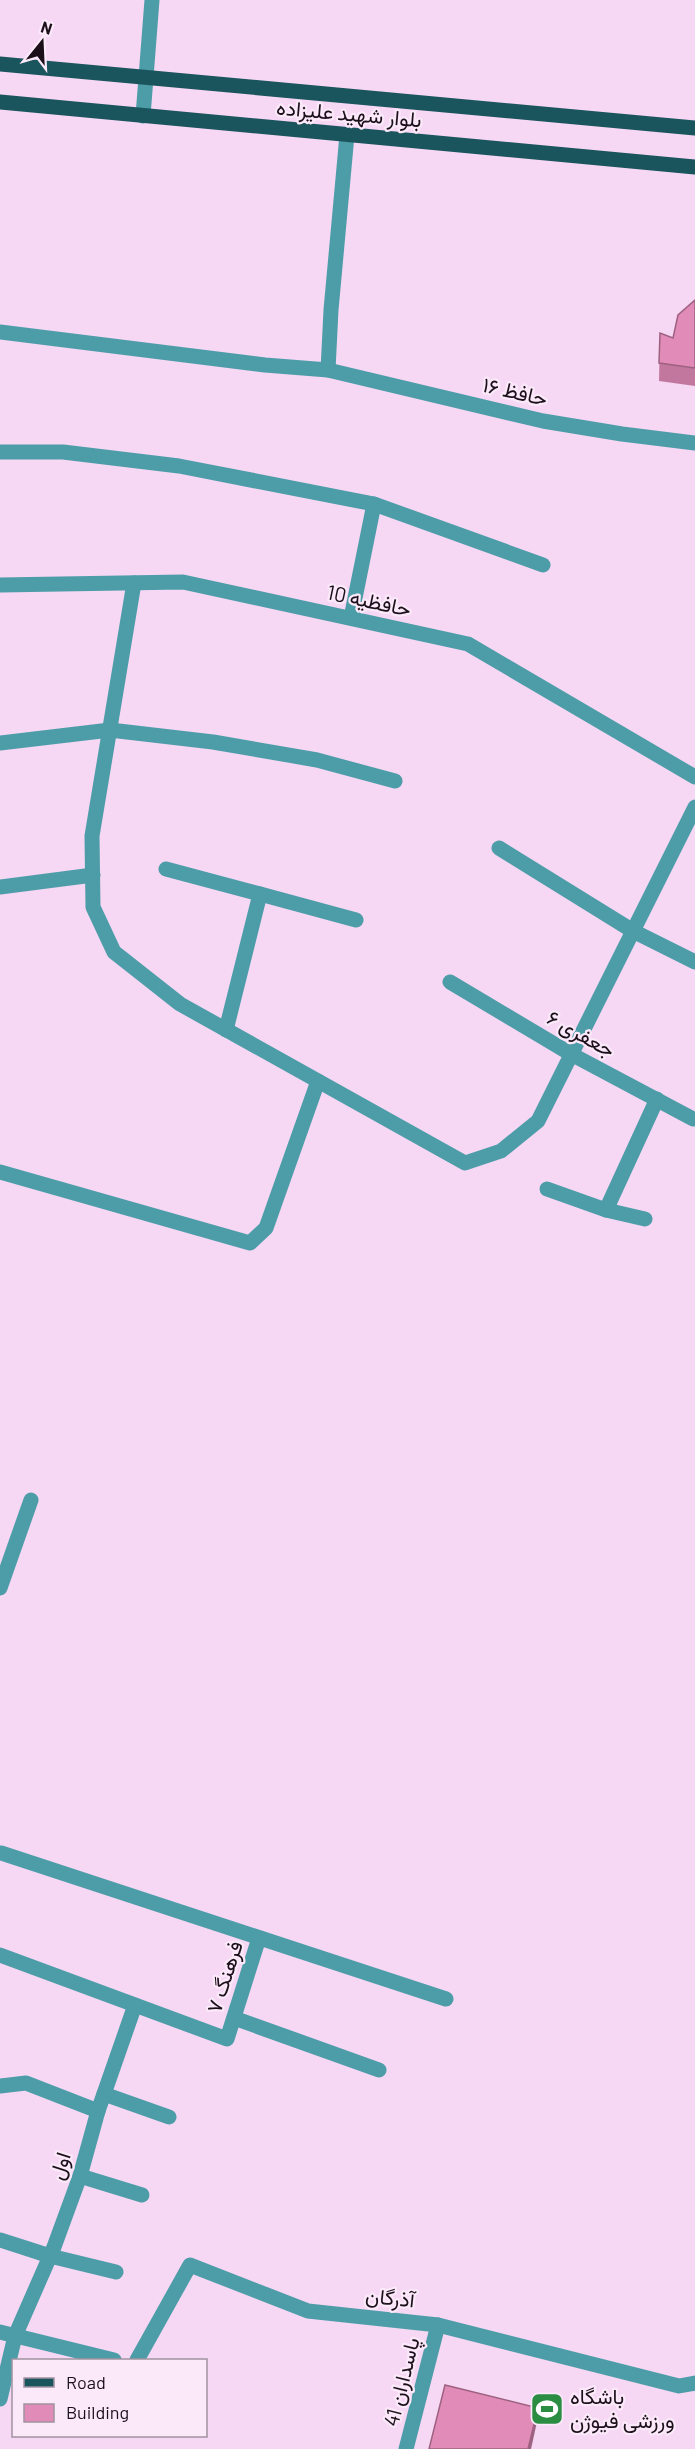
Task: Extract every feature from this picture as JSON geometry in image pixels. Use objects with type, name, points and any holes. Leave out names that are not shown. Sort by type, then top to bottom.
[{"type":"main road","name":"بلوار شهید علیزاده","points":[[0,64],[695,128]]},
{"type":"main road","name":"بلوار شهید علیزاده","points":[[0,102],[695,167]]},
{"type":"street","points":[[143,116],[152,0]]},
{"type":"street","points":[[328,370],[331,310],[347,135]]},
{"type":"street","name":"حافظ ۱۶","points":[[0,332],[265,365],[328,370],[543,421],[695,443]]},
{"type":"street","points":[[0,452],[63,452],[179,466],[374,504],[543,566]]},
{"type":"street","points":[[351,618],[374,504]]},
{"type":"street","name":"حافظیه 10","points":[[0,585],[183,582],[468,644],[695,777]]},
{"type":"street","points":[[134,583],[92,836],[93,907],[114,952],[180,1004],[465,1163],[501,1151],[538,1120],[695,807]]},
{"type":"street","points":[[0,743],[110,730],[213,742],[305,758],[395,781]]},
{"type":"street","points":[[500,848],[633,931],[695,962]]},
{"type":"street","points":[[166,869],[356,920]]},
{"type":"street","points":[[0,887],[93,875]]},
{"type":"street","points":[[226,1030],[260,894]]},
{"type":"street","name":"جعفری ۶","points":[[450,982],[571,1054],[693,1119]]},
{"type":"street","points":[[0,1172],[250,1243],[266,1228],[318,1081]]},
{"type":"street","points":[[606,1210],[657,1099]]},
{"type":"street","points":[[547,1189],[606,1210],[645,1219]]},
{"type":"street","points":[[0,1588],[31,1500]]},
{"type":"street","points":[[1,1853],[446,1999]]},
{"type":"street","name":"فرهنگ ۷","points":[[135,2005],[227,2038],[259,1938]]},
{"type":"street","points":[[0,1955],[135,2005]]},
{"type":"street","name":"اول","points":[[0,2399],[15,2336],[50,2256],[80,2176],[98,2111],[135,2005]]},
{"type":"street","points":[[234,2018],[379,2070]]},
{"type":"street","points":[[0,2086],[26,2083],[98,2111]]},
{"type":"street","points":[[104,2094],[169,2117]]},
{"type":"street","points":[[80,2176],[142,2195]]},
{"type":"street","points":[[0,2240],[50,2256],[116,2272]]},
{"type":"street","name":"آذرگان","points":[[138,2359],[189,2265],[308,2311],[438,2325],[679,2386],[695,2383]]},
{"type":"street","name":"پاسداران 41","points":[[406,2449],[438,2325]]},
{"type":"street","points":[[0,2332],[106,2359]]},
{"type":"building","points":[[695,300],[695,368],[659,363],[660,333],[673,338],[678,315]]},
{"type":"building","points":[[445,2385],[538,2408],[528,2449],[429,2449]]},
{"type":"place","name":"باشگاه ورزشی فیوژن","points":[[547,2409]]}]
